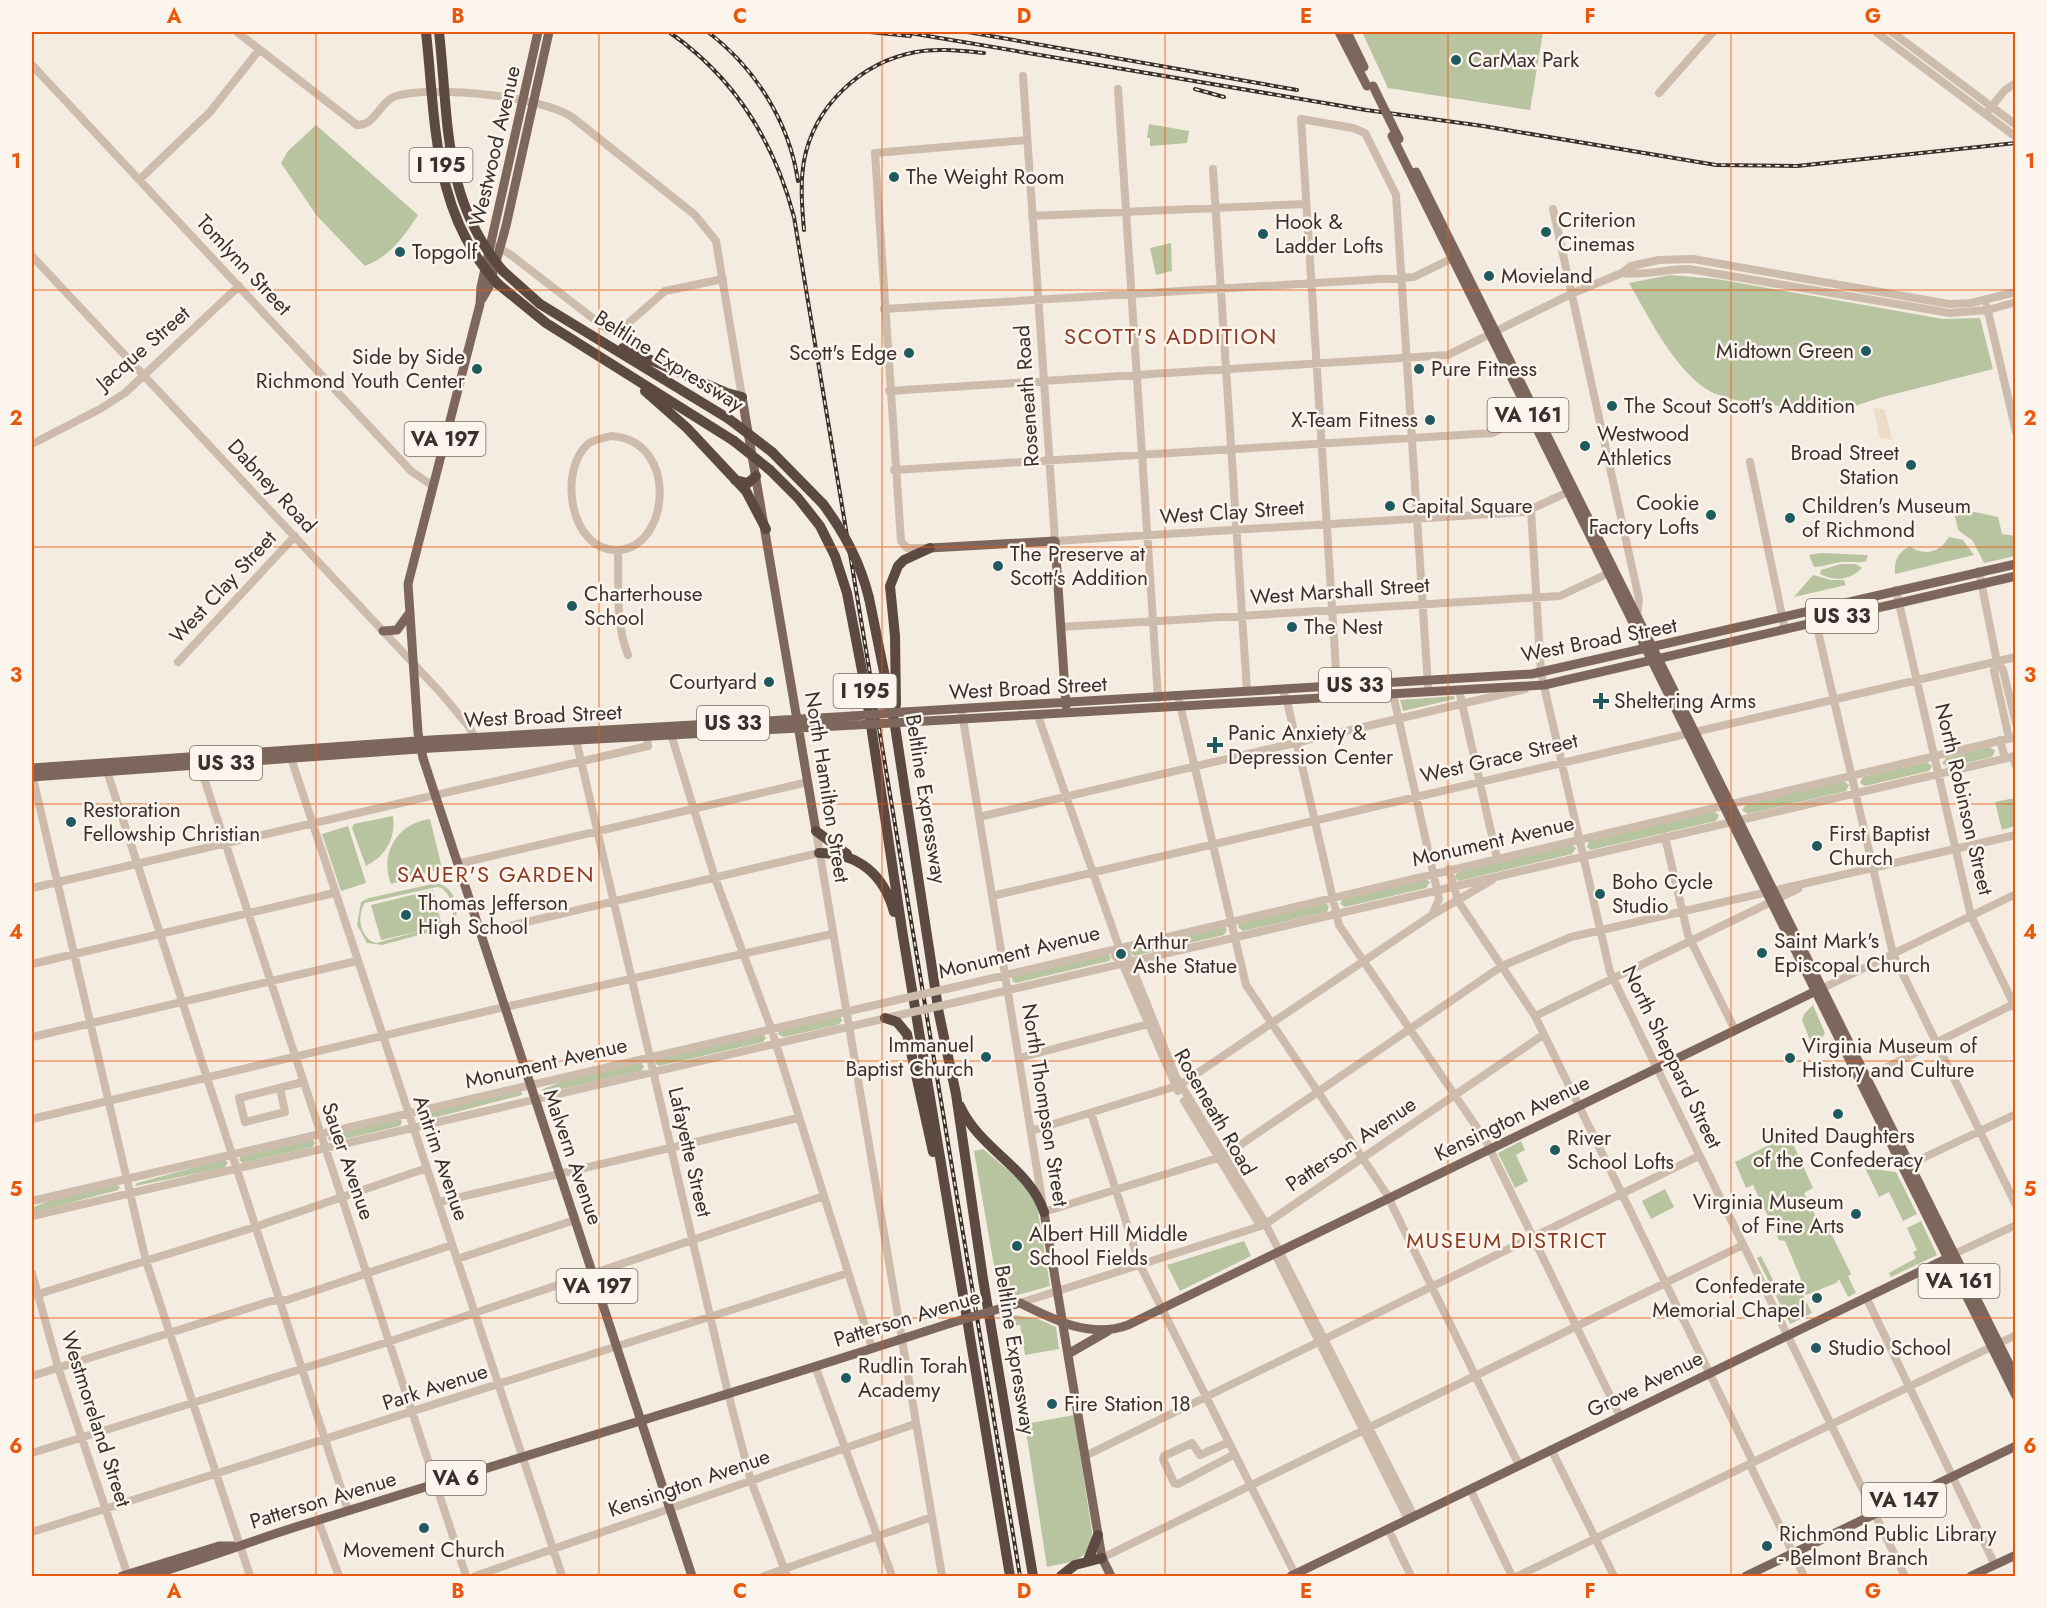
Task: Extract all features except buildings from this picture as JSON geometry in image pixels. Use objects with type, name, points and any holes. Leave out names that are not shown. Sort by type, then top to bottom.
[{"type":"highway","name":"Beltline Expressway","points":[[426,32],[439,150],[448,201],[474,256],[498,284],[546,323],[734,441],[770,470],[798,498],[820,526],[838,565],[847,592],[865,686],[903,936],[1010,1576]]},
{"type":"highway","name":"Beltline Expressway","points":[[439,32],[452,163],[458,192],[477,237],[502,271],[540,304],[729,419],[772,452],[823,504],[847,538],[858,560],[870,598],[895,726],[939,1014],[956,1094],[983,1279],[1033,1576]]},
{"type":"highway","points":[[585,332],[727,393],[742,397]]},
{"type":"highway","points":[[623,370],[687,428],[735,480],[754,503],[766,529]]},
{"type":"highway","points":[[735,480],[748,483],[756,476]]},
{"type":"highway","points":[[895,726],[895,636],[890,586],[897,566],[904,560],[930,548]]},
{"type":"highway","points":[[816,831],[874,872],[884,885],[903,936]]},
{"type":"highway","points":[[819,853],[832,853],[858,861]]},
{"type":"highway","points":[[885,1018],[897,1022],[907,1034],[934,1157],[947,1195]]},
{"type":"highway","points":[[956,1094],[975,1132],[1034,1188],[1044,1212]]},
{"type":"highway","points":[[1088,1560],[1098,1534]]},
{"type":"highway","points":[[1061,1576],[1075,1565],[1102,1558]]},
{"type":"main road","name":"Westwood Avenue","points":[[419,745],[408,615],[408,584],[480,304],[489,287],[538,32]]},
{"type":"main road","name":"Westwood Avenue","points":[[536,99],[549,32]]},
{"type":"main road","name":"Westwood Avenue","points":[[496,246],[555,32]]},
{"type":"main road","name":"VA 161","points":[[1339,32],[1396,137],[1654,660],[1691,732],[1732,802],[1772,896]]},
{"type":"main road","name":"VA 161","points":[[1347,32],[1370,86]]},
{"type":"main road","name":"North Hamilton Street","points":[[742,397],[816,831]]},
{"type":"main road","name":"West Clay Street","points":[[930,548],[1055,541]]},
{"type":"main road","name":"Roseneath Road","points":[[1055,541],[1066,714]]},
{"type":"main road","name":"West Broad Street","points":[[854,720],[904,712],[1541,673],[2016,564]]},
{"type":"main road","name":"West Broad Street","points":[[32,773],[476,741],[854,720],[909,722],[962,720],[1539,686],[2016,576]]},
{"type":"main road","name":"VA 161","points":[[1621,591],[1637,616],[1649,649]]},
{"type":"main road","points":[[383,631],[397,630],[408,615]]},
{"type":"main road","name":"West Broad Street","points":[[575,736],[647,736],[669,731]]},
{"type":"main road","name":"VA 161","points":[[1691,732],[1721,805],[1772,896],[1819,990],[1995,1345],[2016,1396]]},
{"type":"main road","name":"Malvern Avenue","points":[[419,745],[692,1576]]},
{"type":"main road","name":"Kensington Avenue","points":[[1020,1303],[1063,1322],[1094,1331],[1110,1330],[1162,1308],[1819,990]]},
{"type":"main road","name":"North Thompson Street","points":[[1044,1212],[1102,1558],[1111,1576]]},
{"type":"main road","name":"Grove Avenue","points":[[1294,1576],[1951,1256]]},
{"type":"main road","name":"Patterson Avenue","points":[[147,1576],[220,1555],[238,1545],[348,1510],[521,1460],[640,1420],[1020,1303]]},
{"type":"main road","points":[[1002,1310],[1035,1311]]},
{"type":"main road","points":[[1068,1354],[1110,1330]]},
{"type":"main road","name":"VA 161","points":[[1995,1345],[2016,1378]]},
{"type":"main road","name":"VA 147","points":[[1746,1576],[2016,1446]]},
{"type":"main road","name":"Patterson Avenue","points":[[126,1576],[219,1546],[238,1545]]},
{"type":"main road","points":[[1971,1576],[2015,1557]]},
{"type":"street","points":[[139,180],[210,112],[259,50],[237,32]]},
{"type":"street","points":[[1659,93],[1713,32]]},
{"type":"street","points":[[1876,32],[2016,137]]},
{"type":"street","points":[[1892,32],[2016,125]]},
{"type":"street","name":"North Hamilton Street","points":[[259,50],[357,125],[366,124],[392,97],[454,92],[524,101],[536,99],[572,117],[695,215],[716,241],[742,397]]},
{"type":"street","name":"Tomlynn Street","points":[[32,65],[411,471],[433,486]]},
{"type":"street","name":"Roseneath Road","points":[[1023,76],[1055,541]]},
{"type":"street","points":[[1985,114],[2005,90],[2016,83]]},
{"type":"street","points":[[1118,88],[1158,698]]},
{"type":"street","points":[[1337,686],[1301,119],[1362,131],[1394,187],[1402,278],[1428,692]]},
{"type":"street","points":[[1027,140],[875,153],[894,470],[1493,433],[1532,413]]},
{"type":"street","points":[[1214,169],[1247,691]]},
{"type":"street","points":[[1032,216],[1306,204]]},
{"type":"street","points":[[1553,209],[1639,604],[1637,616]]},
{"type":"street","points":[[496,246],[608,330],[626,326],[665,291],[723,279]]},
{"type":"street","name":"Dabney Road","points":[[32,256],[452,705],[476,741]]},
{"type":"street","points":[[884,309],[1414,277],[1454,258]]},
{"type":"street","points":[[889,391],[1448,355],[1571,294],[1622,273],[1631,266],[1647,262],[1693,259],[1935,302],[1962,304],[2016,292]]},
{"type":"street","points":[[1622,273],[1635,275],[1655,270],[1689,268],[1934,311],[1961,313],[1988,310],[2016,302]]},
{"type":"street","name":"Jacque Street","points":[[32,444],[100,409],[144,376],[239,286]]},
{"type":"street","points":[[1985,300],[2016,432]]},
{"type":"street","points":[[611,436],[633,441],[645,450],[658,471],[658,502],[648,536],[640,544],[618,550],[597,546],[583,532],[573,502],[571,480],[572,466],[585,448],[591,442],[611,436]]},
{"type":"street","points":[[1750,462],[1785,630]]},
{"type":"street","name":"West Clay Street","points":[[894,470],[902,543],[905,547],[930,548]]},
{"type":"street","name":"West Clay Street","points":[[1055,541],[1531,510],[1571,491]]},
{"type":"street","name":"North Sheppard Street","points":[[1531,510],[1541,673],[1539,686],[1562,762],[1613,978],[1905,1576]]},
{"type":"street","name":"West Clay Street","points":[[178,662],[295,536]]},
{"type":"street","points":[[618,550],[620,622],[628,655]]},
{"type":"street","name":"West Marshall Street","points":[[1061,627],[1566,595],[1611,572]]},
{"type":"street","points":[[1979,572],[1997,662],[2003,670],[2016,723]]},
{"type":"street","points":[[1621,591],[1634,580]]},
{"type":"street","name":"North Robinson Street","points":[[1896,590],[1971,916],[2015,1006]]},
{"type":"street","points":[[1816,623],[1853,774],[1893,954],[2016,1205]]},
{"type":"street","name":"West Grace Street","points":[[992,896],[2016,657]]},
{"type":"street","points":[[1997,662],[1994,671],[2011,757],[2016,766]]},
{"type":"street","points":[[979,817],[1539,686]]},
{"type":"street","points":[[1282,689],[1287,701],[1339,925],[1490,1149],[1620,1416]]},
{"type":"street","points":[[1459,690],[1497,858]]},
{"type":"street","points":[[1393,694],[1434,873],[1438,904],[1432,915]]},
{"type":"street","points":[[1178,696],[1246,985],[1389,1198],[1519,1465]]},
{"type":"street","name":"North Thompson Street","points":[[961,710],[1044,1212]]},
{"type":"street","name":"Roseneath Road","points":[[1038,716],[1119,947],[1115,955],[1125,962],[1178,1086],[1258,1222],[1264,1225],[1282,1256],[1411,1518]]},
{"type":"street","points":[[669,731],[695,808],[715,878],[771,1028],[774,1044],[872,1348]]},
{"type":"street","name":"Lafayette Street","points":[[575,736],[728,1393],[751,1481],[785,1573]]},
{"type":"street","points":[[32,888],[138,865],[310,822],[648,747],[647,736]]},
{"type":"street","name":"Monument Avenue","points":[[32,1202],[2008,738]]},
{"type":"street","name":"Antrim Avenue","points":[[289,754],[408,1115],[415,1127],[521,1460],[562,1576]]},
{"type":"street","name":"Monument Avenue","points":[[32,1216],[2011,757]]},
{"type":"street","name":"Sauer Avenue","points":[[198,760],[434,1485],[466,1576]]},
{"type":"street","points":[[106,767],[348,1510]]},
{"type":"street","points":[[32,773],[146,1261],[250,1576]]},
{"type":"street","points":[[457,864],[808,783]]},
{"type":"street","name":"North Hamilton Street","points":[[816,831],[942,1576]]},
{"type":"street","points":[[1044,1212],[1221,1157],[1502,966],[1571,937],[1683,912],[1772,896],[1873,866],[2016,835]]},
{"type":"street","points":[[1665,837],[1691,940],[1735,1030]]},
{"type":"street","points":[[480,933],[819,853]]},
{"type":"street","points":[[1449,869],[1458,901],[1535,1016],[1709,1373],[1804,1576]]},
{"type":"street","points":[[1031,1131],[1178,1086],[1432,915],[1499,876]]},
{"type":"street","points":[[32,964],[334,892]]},
{"type":"street","name":"Kensington Avenue","points":[[1819,990],[2016,894]]},
{"type":"street","points":[[1535,1016],[1691,940],[1772,896]]},
{"type":"street","points":[[32,1119],[504,1007],[832,934]]},
{"type":"street","points":[[32,1037],[357,961]]},
{"type":"street","points":[[1863,1079],[2015,1006]]},
{"type":"street","points":[[1019,1058],[1151,1023]]},
{"type":"street","name":"Patterson Avenue","points":[[1020,1303],[1264,1225],[1544,1035]]},
{"type":"street","points":[[280,1088],[285,1112],[245,1122],[239,1098],[303,1082]]},
{"type":"street","points":[[1091,1113],[1140,1265],[1251,1485],[1294,1576]]},
{"type":"street","points":[[1906,1166],[2016,1114]]},
{"type":"street","points":[[439,1202],[798,1118]]},
{"type":"street","points":[[1085,1456],[1700,1156]]},
{"type":"street","points":[[33,1296],[255,1227],[428,1168]]},
{"type":"street","points":[[32,1453],[302,1370],[824,1196]]},
{"type":"street","points":[[458,1259],[575,1220]]},
{"type":"street","name":"Grove Avenue","points":[[1951,1256],[2016,1225]]},
{"type":"street","points":[[32,1376],[271,1301],[279,1301],[366,1274],[452,1245]]},
{"type":"street","points":[[1102,1558],[1743,1245]]},
{"type":"street","name":"Westmoreland Street","points":[[32,1273],[33,1296],[106,1509],[126,1576]]},
{"type":"street","name":"Park Avenue","points":[[32,1532],[411,1414],[848,1273]]},
{"type":"street","points":[[1866,1297],[1995,1565]]},
{"type":"street","points":[[1518,1576],[2016,1335]]},
{"type":"street","points":[[814,1366],[892,1576]]},
{"type":"street","name":"Kensington Avenue","points":[[475,1576],[915,1424]]},
{"type":"street","points":[[1200,1455],[1229,1442]]},
{"type":"street","points":[[1207,1469],[1192,1443],[1162,1458],[1176,1484],[1207,1469],[1235,1454]]},
{"type":"street","points":[[1551,1449],[1614,1576]]},
{"type":"street","points":[[1470,1489],[1512,1576]]},
{"type":"street","points":[[764,1576],[785,1573],[877,1536],[932,1518]]},
{"type":"street","points":[[318,1520],[339,1576]]},
{"type":"street","points":[[1388,1529],[1411,1576]]},
{"type":"green space","name":"CarMax Park","points":[[1362,32],[1543,32],[1530,110],[1388,88]]},
{"type":"green space","points":[[1149,124],[1189,131],[1187,143],[1150,146],[1150,138],[1147,138]]},
{"type":"green space","points":[[316,125],[418,215],[389,252],[365,266],[317,216],[281,163],[288,151]]},
{"type":"green space","points":[[1171,243],[1172,271],[1156,275],[1150,248]]},
{"type":"green space","points":[[1670,275],[1717,279],[1943,319],[1980,318],[1993,369],[1879,398],[1831,414],[1778,409],[1779,406],[1741,401],[1719,395],[1691,377],[1679,363],[1656,330],[1629,283]]},
{"type":"green space","points":[[1975,512],[1998,517],[2002,534],[2015,536],[2015,556],[1984,563],[1973,541],[1958,530],[1955,516]]},
{"type":"green space","points":[[1949,537],[1963,540],[1974,555],[1895,574],[1898,557],[1906,548],[1910,546],[1920,551],[1931,551],[1941,546]]},
{"type":"green space","points":[[1821,553],[1868,555],[1866,561],[1863,562],[1842,562],[1814,567],[1809,555]]},
{"type":"green space","points":[[1841,564],[1856,564],[1862,568],[1852,575],[1837,579],[1820,574],[1821,570]]},
{"type":"green space","points":[[1813,575],[1831,580],[1844,580],[1846,585],[1794,597]]},
{"type":"green space","points":[[1454,696],[1455,699],[1403,711],[1400,700]]},
{"type":"green space","points":[[1990,747],[1995,751],[1992,757],[1948,767],[1942,763],[1946,758]]},
{"type":"green space","points":[[1927,762],[1932,766],[1929,771],[1865,786],[1860,783],[1863,777]]},
{"type":"green space","points":[[1844,781],[1849,785],[1846,791],[1748,814],[1742,810],[1746,804]]},
{"type":"green space","points":[[2015,798],[2015,826],[2002,830],[1995,802]]},
{"type":"green space","points":[[1713,811],[1719,815],[1716,821],[1591,850],[1587,847],[1589,841]]},
{"type":"green space","points":[[393,816],[393,832],[388,846],[379,857],[366,866],[352,828],[354,824]]},
{"type":"green space","points":[[430,819],[442,868],[391,884],[388,861],[394,841],[409,826]]},
{"type":"green space","points":[[348,826],[366,883],[341,891],[322,834]]},
{"type":"green space","points":[[1572,845],[1576,848],[1572,854],[1459,881],[1455,878],[1457,871]]},
{"type":"green space","points":[[1426,879],[1430,882],[1426,888],[1345,907],[1340,904],[1343,898]]},
{"type":"green space","points":[[437,883],[453,895],[457,914],[452,926],[382,945],[367,943],[357,925],[361,902],[369,898]],"holes":[[[437,887],[442,888],[452,904],[453,913],[450,923],[376,943],[363,932],[360,920],[365,903]]]},
{"type":"green space","points":[[433,890],[442,926],[381,940],[371,905]]},
{"type":"green space","points":[[1324,902],[1329,906],[1327,912],[1243,931],[1238,927],[1239,923]]},
{"type":"green space","points":[[1225,927],[1227,930],[1224,935],[1134,956],[1130,952],[1131,948]]},
{"type":"green space","points":[[1107,953],[1111,957],[1109,961],[1016,983],[1012,981],[1013,976]]},
{"type":"green space","points":[[1813,1005],[1825,1033],[1821,1039],[1811,1043],[1802,1020],[1804,1014]]},
{"type":"green space","points":[[840,1016],[842,1021],[838,1025],[783,1037],[778,1034],[779,1031]]},
{"type":"green space","points":[[763,1034],[766,1038],[763,1042],[659,1066],[655,1063],[658,1058]]},
{"type":"green space","points":[[641,1062],[644,1067],[641,1071],[545,1093],[541,1090],[573,1077]]},
{"type":"green space","points":[[521,1090],[522,1095],[422,1121],[418,1118],[419,1115]]},
{"type":"green space","points":[[399,1119],[402,1121],[400,1126],[332,1142],[328,1139],[329,1135]]},
{"type":"green space","points":[[1789,1135],[1813,1188],[1804,1193],[1821,1227],[1827,1225],[1851,1274],[1848,1276],[1856,1293],[1848,1297],[1839,1279],[1836,1283],[1806,1295],[1798,1283],[1801,1279],[1785,1241],[1779,1240],[1753,1185],[1746,1188],[1735,1162]]},
{"type":"green space","points":[[312,1139],[315,1143],[312,1147],[243,1163],[239,1160],[241,1156]]},
{"type":"green space","points":[[1521,1141],[1525,1150],[1516,1155],[1528,1181],[1515,1188],[1498,1153]]},
{"type":"green space","name":"Albert Hill Middle School Fields","points":[[983,1149],[1028,1187],[1037,1206],[1050,1286],[1000,1300],[974,1151]]},
{"type":"green space","points":[[225,1159],[228,1163],[224,1168],[135,1186],[137,1183]]},
{"type":"green space","points":[[1865,1168],[1896,1172],[1917,1214],[1903,1221],[1889,1192],[1879,1197]]},
{"type":"green space","points":[[117,1185],[120,1187],[118,1190],[32,1213],[32,1208],[53,1199]]},
{"type":"green space","points":[[1665,1189],[1674,1207],[1651,1219],[1642,1201]]},
{"type":"green space","points":[[1921,1221],[1937,1255],[1891,1277],[1889,1273],[1916,1258],[1913,1252],[1917,1250],[1907,1228]]},
{"type":"green space","points":[[1244,1241],[1251,1256],[1180,1291],[1167,1265]]},
{"type":"green space","points":[[1761,1256],[1776,1286],[1794,1278],[1812,1313],[1790,1324],[1757,1258]]},
{"type":"green space","points":[[1015,1315],[1038,1319],[1056,1327],[1059,1349],[1025,1355],[1020,1325],[1006,1327],[1004,1318]]},
{"type":"green space","points":[[1074,1415],[1093,1539],[1081,1557],[1047,1567],[1025,1424]]},
{"type":"shaded area","points":[[1873,407],[1885,410],[1892,440],[1880,438]]},
{"type":"railway","points":[[669,32],[713,69],[748,113],[775,162],[794,217],[1020,1576]]},
{"type":"railway","points":[[708,32],[741,62],[767,98],[787,137],[798,181]]},
{"type":"railway","points":[[870,32],[910,36]]},
{"type":"railway","points":[[904,32],[1366,110],[1483,126],[1716,165],[1797,166],[2016,143]]},
{"type":"railway","points":[[968,32],[1297,90]]},
{"type":"railway","points":[[804,230],[802,178],[809,141],[829,105],[843,90],[859,76],[896,57],[916,52],[941,50],[984,53]]},
{"type":"railway","points":[[1195,89],[1224,97]]},
{"type":"place","name":"CarMax Park","points":[[1456,60]]},
{"type":"place","name":"The Weight Room","points":[[894,177]]},
{"type":"place","name":"Criterion Cinemas","points":[[1546,232]]},
{"type":"place","name":"Hook & Ladder Lofts","points":[[1263,234]]},
{"type":"place","name":"Topgolf","points":[[400,252]]},
{"type":"place","name":"Movieland","points":[[1489,276]]},
{"type":"place","name":"Midtown Green","points":[[1866,351]]},
{"type":"place","name":"Scott's Edge","points":[[909,353]]},
{"type":"place","name":"Side by Side Richmond Youth Center","points":[[477,369]]},
{"type":"place","name":"Pure Fitness","points":[[1419,369]]},
{"type":"place","name":"The Scout Scott's Addition","points":[[1612,406]]},
{"type":"place","name":"X-Team Fitness","points":[[1430,420]]},
{"type":"place","name":"Westwood Athletics","points":[[1585,446]]},
{"type":"place","name":"Broad Street Station","points":[[1911,465]]},
{"type":"place","name":"Capital Square","points":[[1390,506]]},
{"type":"place","name":"Cookie Factory Lofts","points":[[1711,515]]},
{"type":"place","name":"Children's Museum of Richmond","points":[[1790,518]]},
{"type":"place","name":"The Preserve at Scott's Addition","points":[[998,566]]},
{"type":"place","name":"Charterhouse School","points":[[572,606]]},
{"type":"place","name":"The Nest","points":[[1292,627]]},
{"type":"place","name":"Courtyard","points":[[769,682]]},
{"type":"place","name":"Sheltering Arms","points":[[1601,701]]},
{"type":"place","name":"Panic Anxiety & Depression Center","points":[[1215,745]]},
{"type":"place","name":"Restoration Fellowship Christian","points":[[71,822]]},
{"type":"place","name":"First Baptist Church","points":[[1817,846]]},
{"type":"place","name":"Boho Cycle Studio","points":[[1600,894]]},
{"type":"place","name":"Thomas Jefferson High School","points":[[406,915]]},
{"type":"place","name":"Saint Mark's Episcopal Church","points":[[1762,953]]},
{"type":"place","name":"Arthur Ashe Statue","points":[[1121,954]]},
{"type":"place","name":"Immanuel Baptist Church","points":[[986,1057]]},
{"type":"place","name":"Virginia Museum of History and Culture","points":[[1790,1058]]},
{"type":"place","name":"United Daughters of the Confederacy","points":[[1838,1114]]},
{"type":"place","name":"River School Lofts","points":[[1555,1150]]},
{"type":"place","name":"Virginia Museum of Fine Arts","points":[[1856,1214]]},
{"type":"place","name":"Albert Hill Middle School Fields","points":[[1017,1246]]},
{"type":"place","name":"Confederate Memorial Chapel","points":[[1817,1298]]},
{"type":"place","name":"Studio School","points":[[1816,1348]]},
{"type":"place","name":"Rudlin Torah Academy","points":[[846,1378]]},
{"type":"place","name":"Fire Station 18","points":[[1052,1404]]},
{"type":"place","name":"Movement Church","points":[[424,1528]]},
{"type":"place","name":"Richmond Public Library - Belmont Branch","points":[[1767,1546]]},
{"type":"district","name":"SCOTT'S ADDITION","points":[[1171,336]]},
{"type":"district","name":"SAUER'S GARDEN","points":[[496,874]]},
{"type":"district","name":"MUSEUM DISTRICT","points":[[1507,1240]]}]
